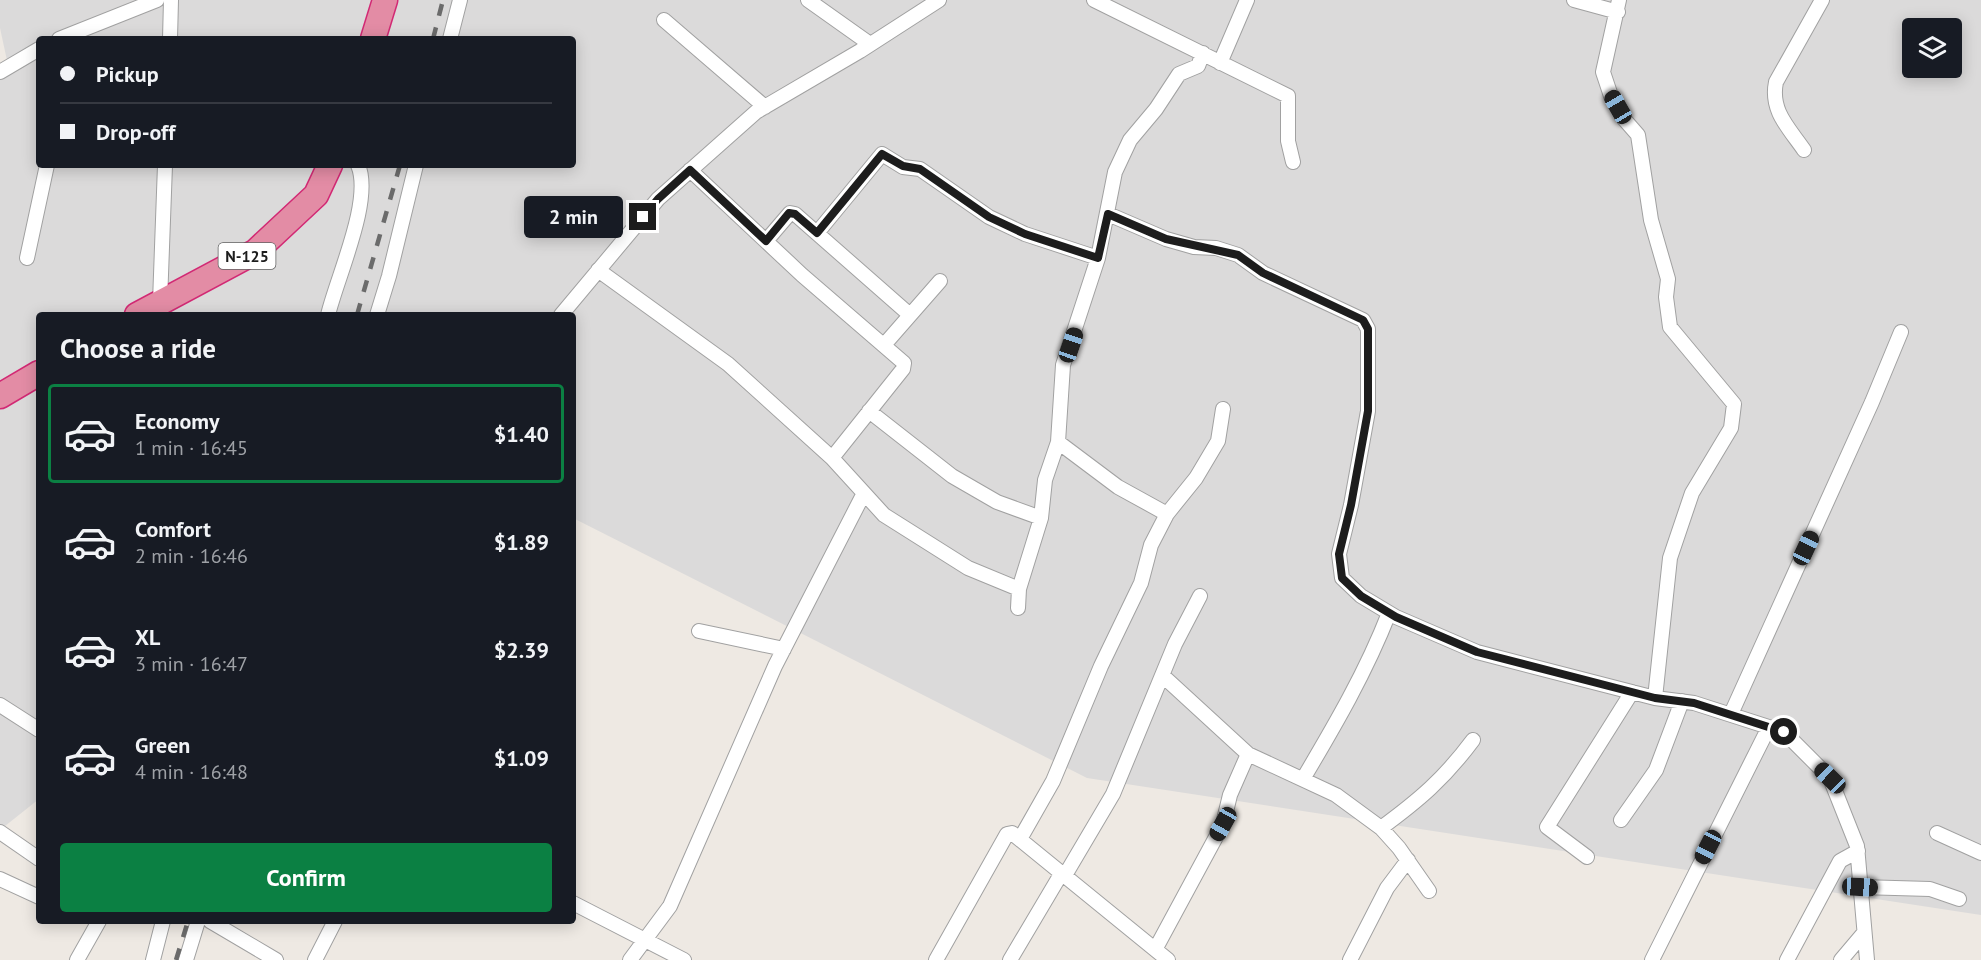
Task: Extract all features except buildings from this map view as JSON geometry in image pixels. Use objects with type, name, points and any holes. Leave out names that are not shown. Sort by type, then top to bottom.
[{"type":"highway","points":[[374,36],[385,0]]},
{"type":"highway","name":"N-125","points":[[142,312],[255,252],[316,195],[329,168]]},
{"type":"highway","points":[[0,396],[36,375]]},
{"type":"street","points":[[76,35],[157,0]]},
{"type":"street","points":[[170,36],[171,0]]},
{"type":"street","points":[[451,36],[460,0]]},
{"type":"street","points":[[808,0],[870,44]]},
{"type":"street","points":[[563,312],[658,199],[765,107],[939,0]]},
{"type":"street","points":[[1094,0],[1288,96],[1288,141],[1293,162]]},
{"type":"street","points":[[1220,63],[1247,0]]},
{"type":"street","points":[[1574,0],[1618,6],[1603,72],[1611,96],[1624,119],[1638,135],[1651,220],[1668,279],[1666,297],[1670,327],[1734,404],[1731,428],[1692,493],[1670,558],[1655,698]]},
{"type":"street","points":[[1804,150],[1777,111],[1773,97],[1776,82],[1822,0]]},
{"type":"street","points":[[664,20],[765,107]]},
{"type":"street","points":[[0,72],[36,51]]},
{"type":"street","points":[[1018,608],[1019,589],[1041,518],[1045,480],[1058,442],[1063,365],[1098,258],[1115,172],[1130,140],[1156,109],[1179,74],[1198,66],[1203,53]]},
{"type":"street","points":[[817,233],[882,154],[903,166],[920,169],[989,217],[1025,234],[1098,258]]},
{"type":"street","points":[[27,258],[46,168]]},
{"type":"street","points":[[160,302],[165,168]]},
{"type":"street","points":[[329,312],[355,226],[363,187],[359,168]]},
{"type":"street","points":[[378,312],[415,168]]},
{"type":"street","points":[[690,170],[766,241],[904,363],[903,369],[831,458]]},
{"type":"street","points":[[766,241],[789,213],[795,214],[910,315]]},
{"type":"street","points":[[1108,214],[1166,239],[1238,255],[1263,273],[1363,320],[1368,329],[1368,411],[1351,505],[1339,554],[1342,578],[1361,596],[1389,613],[1477,652],[1655,698],[1682,701],[1731,714],[1784,732],[1830,778],[1858,851],[1863,934],[1867,960]]},
{"type":"street","points":[[598,270],[728,364],[831,458],[884,515],[926,544],[968,568],[1019,589]]},
{"type":"street","points":[[884,345],[940,281]]},
{"type":"street","points":[[1731,714],[1867,413],[1901,332]]},
{"type":"street","points":[[1020,839],[1053,782],[1101,666],[1141,583],[1151,545],[1167,514],[1196,478],[1218,441],[1223,409]]},
{"type":"street","points":[[869,411],[952,476],[997,502],[1041,518]]},
{"type":"street","points":[[1058,442],[1118,487],[1167,514]]},
{"type":"street","points":[[630,960],[670,906],[784,649],[864,493]]},
{"type":"street","points":[[1010,960],[1113,794],[1175,644],[1200,596]]},
{"type":"street","points":[[1303,779],[1351,697],[1377,645],[1389,613]]},
{"type":"street","points":[[699,632],[784,649]]},
{"type":"street","points":[[1162,676],[1248,754],[1336,795],[1381,828],[1408,860],[1429,891]]},
{"type":"street","points":[[1587,857],[1547,827],[1632,692]]},
{"type":"street","points":[[1621,820],[1656,770],[1682,701]]},
{"type":"street","points":[[0,705],[36,728]]},
{"type":"street","points":[[1652,960],[1768,727]]},
{"type":"street","points":[[1381,828],[1419,801],[1448,774],[1473,741]]},
{"type":"street","points":[[1155,948],[1223,824],[1230,795],[1248,754]]},
{"type":"street","points":[[0,831],[36,857]]},
{"type":"street","points":[[936,960],[1007,834],[1012,833],[1168,960]]},
{"type":"street","points":[[1937,833],[1981,853]]},
{"type":"street","points":[[1787,960],[1840,861],[1858,851]]},
{"type":"street","points":[[1350,960],[1387,888],[1408,860]]},
{"type":"street","points":[[0,879],[36,896]]},
{"type":"street","points":[[1860,887],[1930,889],[1959,898]]},
{"type":"street","points":[[576,905],[684,960]]},
{"type":"street","points":[[77,960],[96,924]]},
{"type":"street","points":[[153,960],[162,924]]},
{"type":"street","points":[[186,960],[197,924]]},
{"type":"street","points":[[215,924],[276,960]]},
{"type":"street","points":[[315,960],[333,924]]},
{"type":"street","points":[[1841,960],[1863,934]]},
{"type":"shaded area","points":[[0,0],[1981,0],[1981,915],[1087,778],[576,520],[576,312],[36,312],[36,801],[0,830],[0,70],[8,65],[0,28]]},
{"type":"railway","points":[[434,36],[443,0]]},
{"type":"railway","points":[[358,312],[399,168]]},
{"type":"railway","points":[[176,960],[187,924]]},
{"type":"route","points":[[643,217],[658,199],[690,170],[766,241],[789,213],[795,214],[817,233],[882,154],[903,166],[920,169],[989,217],[1025,234],[1098,258],[1108,214],[1166,239],[1194,247],[1216,248],[1238,255],[1263,273],[1291,284],[1363,320],[1368,329],[1368,411],[1351,505],[1339,554],[1342,578],[1361,596],[1396,617],[1477,652],[1655,698],[1694,703],[1784,732]]}]
